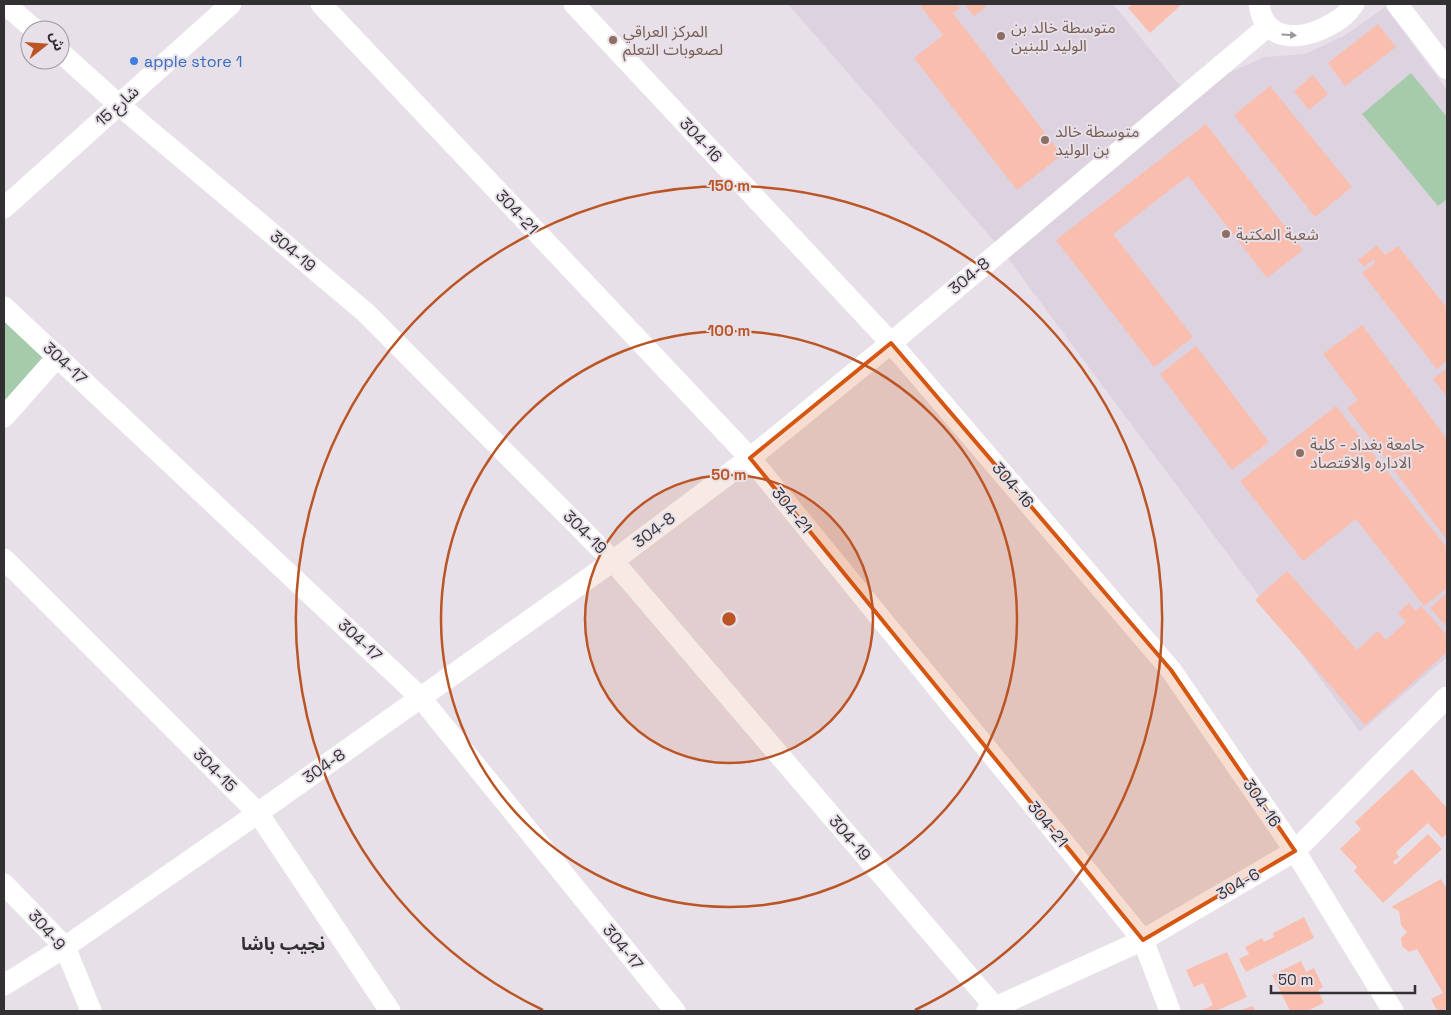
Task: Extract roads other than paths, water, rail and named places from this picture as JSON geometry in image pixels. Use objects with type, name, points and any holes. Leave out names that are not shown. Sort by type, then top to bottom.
[{"type":"street","points":[[5,4],[23,20]]},
{"type":"street","name":"شارع 15","points":[[4,208],[231,4]]},
{"type":"street","name":"304-21","points":[[321,4],[750,458],[1143,940],[1170,1011]]},
{"type":"street","name":"304-16","points":[[574,4],[891,343],[1171,670],[1295,851],[1394,1011]]},
{"type":"street","points":[[1259,4],[1260,14],[1267,27],[1282,35],[1297,35],[1311,32],[1336,22],[1354,4]]},
{"type":"street","points":[[1397,4],[1447,69]]},
{"type":"street","name":"304-8","points":[[4,985],[65,947],[258,813],[613,560],[750,458],[891,343],[1267,27]]},
{"type":"street","name":"304-19","points":[[70,61],[119,105],[366,312],[613,560],[993,1010]]},
{"type":"street","name":"304-17","points":[[4,307],[420,697],[675,1011]]},
{"type":"street","points":[[4,417],[58,356]]},
{"type":"street","name":"304-15","points":[[4,559],[258,813],[390,1011]]},
{"type":"street","name":"304-6","points":[[993,1010],[1143,940],[1295,851],[1447,697]]},
{"type":"street","name":"304-9","points":[[4,884],[65,947],[91,1011]]},
{"type":"place","name":"متوسطة خالد بن الوليد للبنين","points":[[1001,36]]},
{"type":"place","name":"المركز العراقي لصعوبات التعلم","points":[[613,40]]},
{"type":"place","name":"apple store 1","points":[[134,61]]},
{"type":"place","name":"متوسطة خالد بن الوليد","points":[[1045,140]]},
{"type":"place","name":"شعبة المكتبة","points":[[1226,234]]},
{"type":"place","name":"جامعة بغداد - كلية الاداره والاقتصاد","points":[[1300,453]]},
{"type":"district","name":"نجيب باشا","points":[[283,943]]}]
